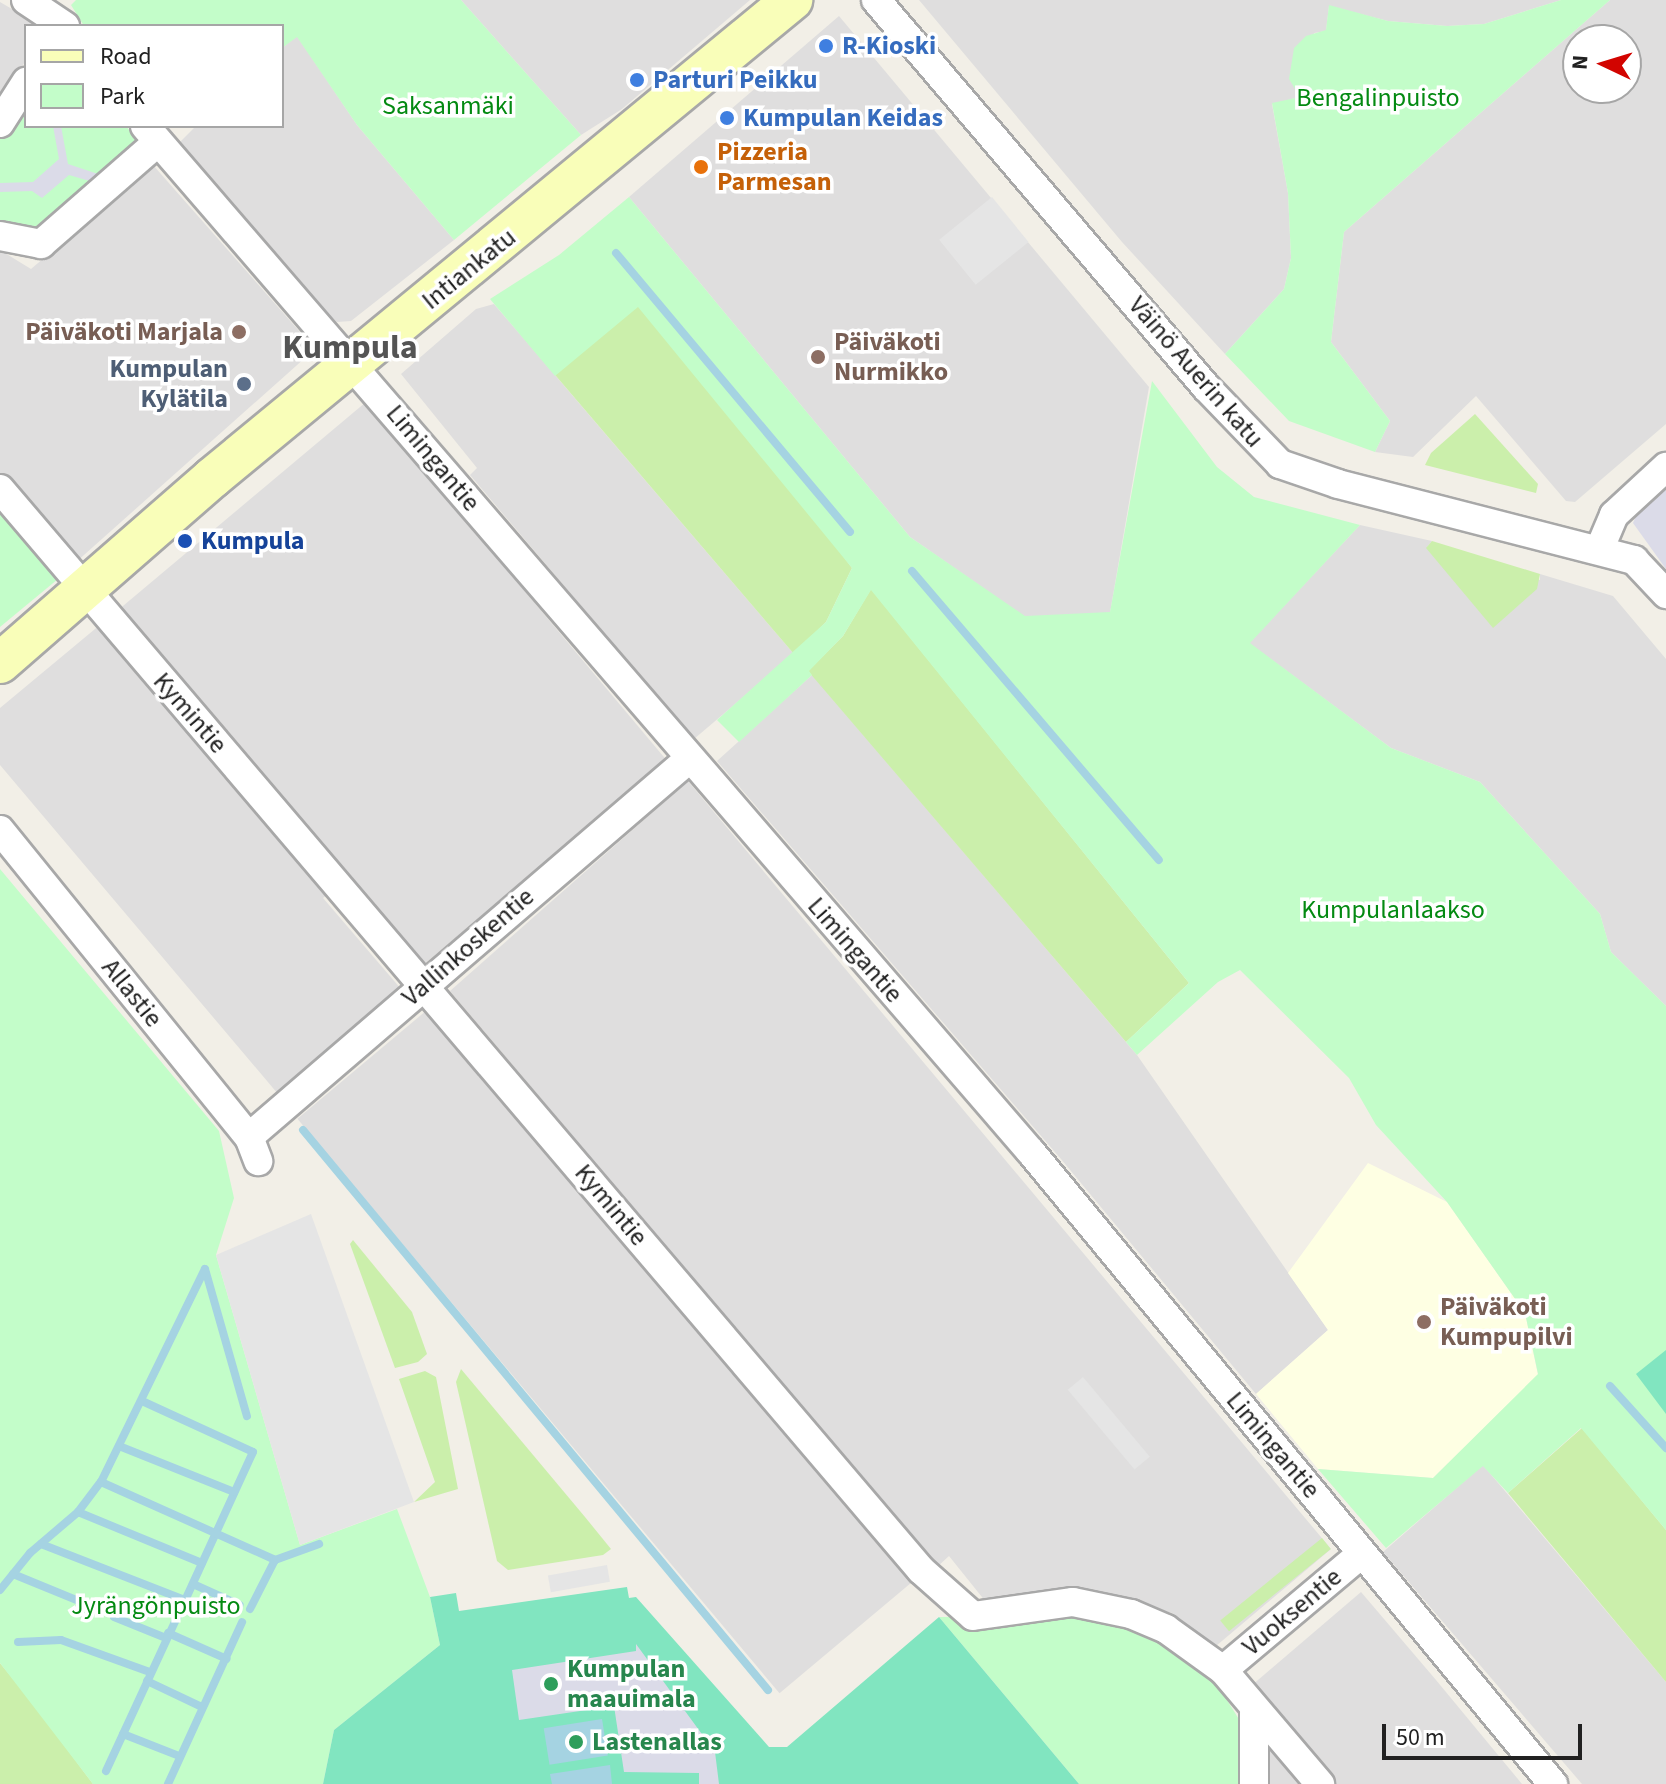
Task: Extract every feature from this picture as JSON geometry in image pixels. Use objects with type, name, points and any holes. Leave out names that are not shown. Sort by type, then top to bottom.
[{"type":"street","points":[[26,0],[62,24]]},
{"type":"street","name":"Intiankatu","points":[[0,663],[351,364],[792,0]]},
{"type":"street","name":"Väinö Auerin katu","points":[[876,0],[1206,387],[1280,464],[1338,484],[1600,548],[1634,560],[1666,594]]},
{"type":"street","points":[[0,123],[24,85]]},
{"type":"street","points":[[0,236],[41,244],[151,134]]},
{"type":"street","name":"Limingantie","points":[[151,134],[1031,1152],[1553,1784]]},
{"type":"street","points":[[1600,548],[1614,515],[1666,467]]},
{"type":"street","name":"Kymintie","points":[[0,489],[944,1592],[981,1618],[1073,1602],[1131,1614],[1188,1641],[1223,1670],[1254,1713],[1320,1784]]},
{"type":"street","name":"Vallinkoskentie","points":[[253,1149],[424,985],[689,759]]},
{"type":"street","name":"Allastie","points":[[0,830],[253,1149]]},
{"type":"street","name":"Vuoksentie","points":[[1223,1670],[1361,1554]]},
{"type":"street","points":[[1254,1713],[1254,1784]]},
{"type":"shaded area","points":[[461,0],[750,0],[622,109],[581,135]]},
{"type":"shaded area","points":[[919,0],[1561,0],[1484,24],[1447,26],[1388,21],[1329,6],[1326,31],[1314,33],[1300,97],[1272,104],[1288,193],[1291,258],[1284,289],[1225,354],[1122,242]]},
{"type":"shaded area","points":[[1610,0],[1666,0],[1666,424],[1575,502],[1566,501],[1476,396],[1413,457],[1375,452],[1390,421],[1331,342],[1344,232],[1562,42],[1562,104],[1642,104],[1642,24],[1582,24]]},
{"type":"shaded area","points":[[0,2],[38,24],[24,24],[24,63],[0,103]]},
{"type":"shaded area","points":[[839,16],[1149,387],[1110,613],[1025,617],[910,537],[629,197]]},
{"type":"shaded area","points":[[297,36],[357,125],[454,240],[351,321],[337,322],[329,315],[178,144],[194,128],[284,128],[284,46]]},
{"type":"shaded area","points":[[53,128],[61,128],[68,164],[101,175],[93,182],[69,175],[42,198],[32,191],[0,192],[0,183],[33,182],[59,159]]},
{"type":"shaded area","points":[[153,165],[315,349],[75,563],[0,476],[0,250],[31,269]]},
{"type":"shaded area","points":[[992,197],[1029,242],[976,285],[939,240]]},
{"type":"shaded area","points":[[494,304],[794,654],[694,739],[470,475],[477,468],[401,374],[476,309]]},
{"type":"shaded area","points":[[366,402],[667,761],[422,966],[121,608]]},
{"type":"shaded area","points":[[1666,490],[1666,569],[1633,523],[1642,503]]},
{"type":"shaded area","points":[[1360,525],[1432,541],[1427,547],[1540,580],[1540,574],[1613,596],[1666,659],[1666,1006],[1611,952],[1600,914],[1480,782],[1391,748],[1249,643]]},
{"type":"shaded area","points":[[101,624],[333,890],[323,898],[401,989],[278,1094],[0,765],[0,708]]},
{"type":"shaded area","points":[[812,675],[1137,1055],[1328,1330],[1256,1394],[1061,1159],[717,761]]},
{"type":"shaded area","points":[[688,781],[1331,1549],[1216,1646],[1172,1613],[1102,1594],[994,1612],[949,1556],[937,1567],[450,991]]},
{"type":"shaded area","points":[[433,1005],[915,1580],[780,1693],[297,1119]]},
{"type":"shaded area","name":"Päiväkoti Kumpupilvi","points":[[1368,1163],[1447,1202],[1525,1313],[1538,1375],[1433,1478],[1318,1469],[1256,1394],[1328,1330],[1288,1273]]},
{"type":"shaded area","points":[[311,1214],[414,1502],[300,1545],[216,1255]]},
{"type":"shaded area","points":[[1083,1377],[1150,1457],[1135,1470],[1068,1390]]},
{"type":"shaded area","points":[[1483,1465],[1666,1682],[1666,1784],[1582,1784],[1383,1552]]},
{"type":"shaded area","points":[[607,1565],[610,1582],[551,1592],[548,1575]]},
{"type":"shaded area","points":[[1361,1592],[1522,1784],[1332,1784],[1251,1686]]},
{"type":"shaded area","points":[[636,1644],[715,1752],[719,1784],[699,1784],[699,1773],[624,1772],[614,1706],[519,1720],[512,1670],[636,1651]]},
{"type":"shaded area","points":[[1266,1743],[1302,1775],[1309,1784],[1264,1784]]},
{"type":"green space","name":"Saksanmäki","points":[[76,0],[461,0],[581,135],[454,240],[357,125],[297,37],[284,47],[284,24],[83,24],[71,5]]},
{"type":"green space","name":"Bengalinpuisto","points":[[1561,0],[1610,0],[1582,24],[1562,24],[1562,42],[1344,232],[1331,342],[1390,421],[1375,452],[1289,421],[1225,354],[1284,289],[1291,258],[1288,193],[1272,103],[1300,97],[1289,79],[1294,48],[1306,36],[1326,30],[1329,5],[1388,21],[1447,26],[1484,24]]},
{"type":"green space","points":[[24,100],[24,128],[128,128],[139,143],[32,234],[0,224],[0,138]]},
{"type":"green space","name":"Kumpulanlaakso","points":[[629,197],[910,537],[1025,616],[1110,612],[1152,381],[1217,467],[1254,497],[1360,525],[1250,643],[1391,748],[1480,782],[1600,914],[1611,952],[1666,1006],[1666,1530],[1581,1428],[1508,1493],[1483,1466],[1386,1548],[1318,1469],[1433,1478],[1538,1374],[1525,1313],[1447,1202],[1376,1125],[1349,1078],[1240,970],[1218,982],[1137,1055],[1126,1042],[1189,983],[871,590],[843,636],[809,671],[812,675],[739,742],[717,720],[826,622],[852,568],[638,307],[555,376],[490,299],[559,255]]},
{"type":"green space","points":[[580,240],[714,383],[852,568],[826,622],[794,654],[520,334]]},
{"type":"green space","points":[[1475,414],[1538,484],[1536,493],[1425,465],[1431,453]]},
{"type":"green space","points":[[0,507],[58,579],[0,627]]},
{"type":"green space","points":[[1432,541],[1540,574],[1537,589],[1493,628],[1426,548]]},
{"type":"green space","points":[[871,589],[1189,983],[1126,1042],[808,671],[843,636]]},
{"type":"green space","name":"Jyrängönpuisto","points":[[0,869],[219,1131],[234,1198],[216,1255],[300,1545],[397,1509],[430,1597],[440,1645],[334,1730],[323,1784],[93,1784],[0,1663]]},
{"type":"green space","points":[[353,1240],[412,1312],[427,1354],[418,1362],[395,1368],[350,1244]]},
{"type":"green space","points":[[1666,1350],[1666,1414],[1636,1374]]},
{"type":"green space","points":[[461,1369],[611,1549],[603,1555],[508,1570],[497,1561],[456,1382]]},
{"type":"green space","points":[[425,1371],[436,1377],[458,1489],[414,1502],[435,1482],[399,1379]]},
{"type":"green space","points":[[1582,1428],[1666,1530],[1666,1682],[1508,1493]]},
{"type":"green space","points":[[1322,1538],[1331,1549],[1229,1631],[1220,1620]]},
{"type":"green space","name":"Kumpulan maauimala","points":[[627,1587],[629,1598],[636,1597],[769,1747],[787,1747],[939,1617],[1079,1784],[323,1784],[334,1730],[440,1645],[430,1597],[456,1593],[459,1611]]},
{"type":"green space","points":[[1095,1616],[1160,1636],[1212,1676],[1245,1729],[1247,1784],[1079,1784],[939,1617]]},
{"type":"green space","points":[[0,1663],[31,1701],[93,1784],[0,1784]]},
{"type":"water","name":"Lastenallas","points":[[602,1719],[608,1756],[550,1765],[544,1728]]},
{"type":"water","points":[[610,1765],[612,1784],[552,1784],[550,1774]]},
{"type":"waterway","points":[[616,253],[850,532]]},
{"type":"waterway","points":[[912,571],[1159,860]]},
{"type":"waterway","points":[[303,1130],[768,1690]]},
{"type":"waterway","points":[[205,1269],[247,1416]]},
{"type":"waterway","points":[[0,1590],[30,1553],[78,1512],[101,1482],[205,1269]]},
{"type":"waterway","points":[[1610,1386],[1666,1448]]},
{"type":"waterway","points":[[142,1401],[253,1452],[183,1605]]},
{"type":"waterway","points":[[119,1446],[234,1492]]},
{"type":"waterway","points":[[101,1482],[275,1560],[319,1544]]},
{"type":"waterway","points":[[78,1512],[202,1563]]},
{"type":"waterway","points":[[41,1544],[185,1600]]},
{"type":"waterway","points":[[250,1609],[275,1560]]},
{"type":"waterway","points":[[13,1574],[96,1608]]},
{"type":"waterway","points":[[193,1584],[240,1605]]},
{"type":"waterway","points":[[106,1771],[178,1615]]},
{"type":"waterway","points":[[114,1617],[166,1638]]},
{"type":"waterway","points":[[168,1784],[242,1622]]},
{"type":"waterway","points":[[168,1633],[227,1659]]},
{"type":"waterway","points":[[18,1642],[61,1640],[150,1672]]},
{"type":"waterway","points":[[147,1681],[202,1707]]},
{"type":"waterway","points":[[123,1734],[179,1756]]},
{"type":"place","name":"R-Kioski","points":[[826,46]]},
{"type":"place","name":"Parturi Peikku","points":[[637,80]]},
{"type":"place","name":"Kumpulan Keidas","points":[[727,118]]},
{"type":"place","name":"Pizzeria Parmesan","points":[[701,167]]},
{"type":"place","name":"Päiväkoti Marjala","points":[[239,332]]},
{"type":"place","name":"Päiväkoti Nurmikko","points":[[818,357]]},
{"type":"place","name":"Kumpulan Kylätila","points":[[244,384]]},
{"type":"place","name":"Kumpula","points":[[185,541]]},
{"type":"place","name":"Päiväkoti Kumpupilvi","points":[[1424,1322]]},
{"type":"place","name":"Kumpulan maauimala","points":[[551,1684]]},
{"type":"place","name":"Lastenallas","points":[[576,1742]]},
{"type":"district","name":"Kumpula","points":[[350,348]]}]
